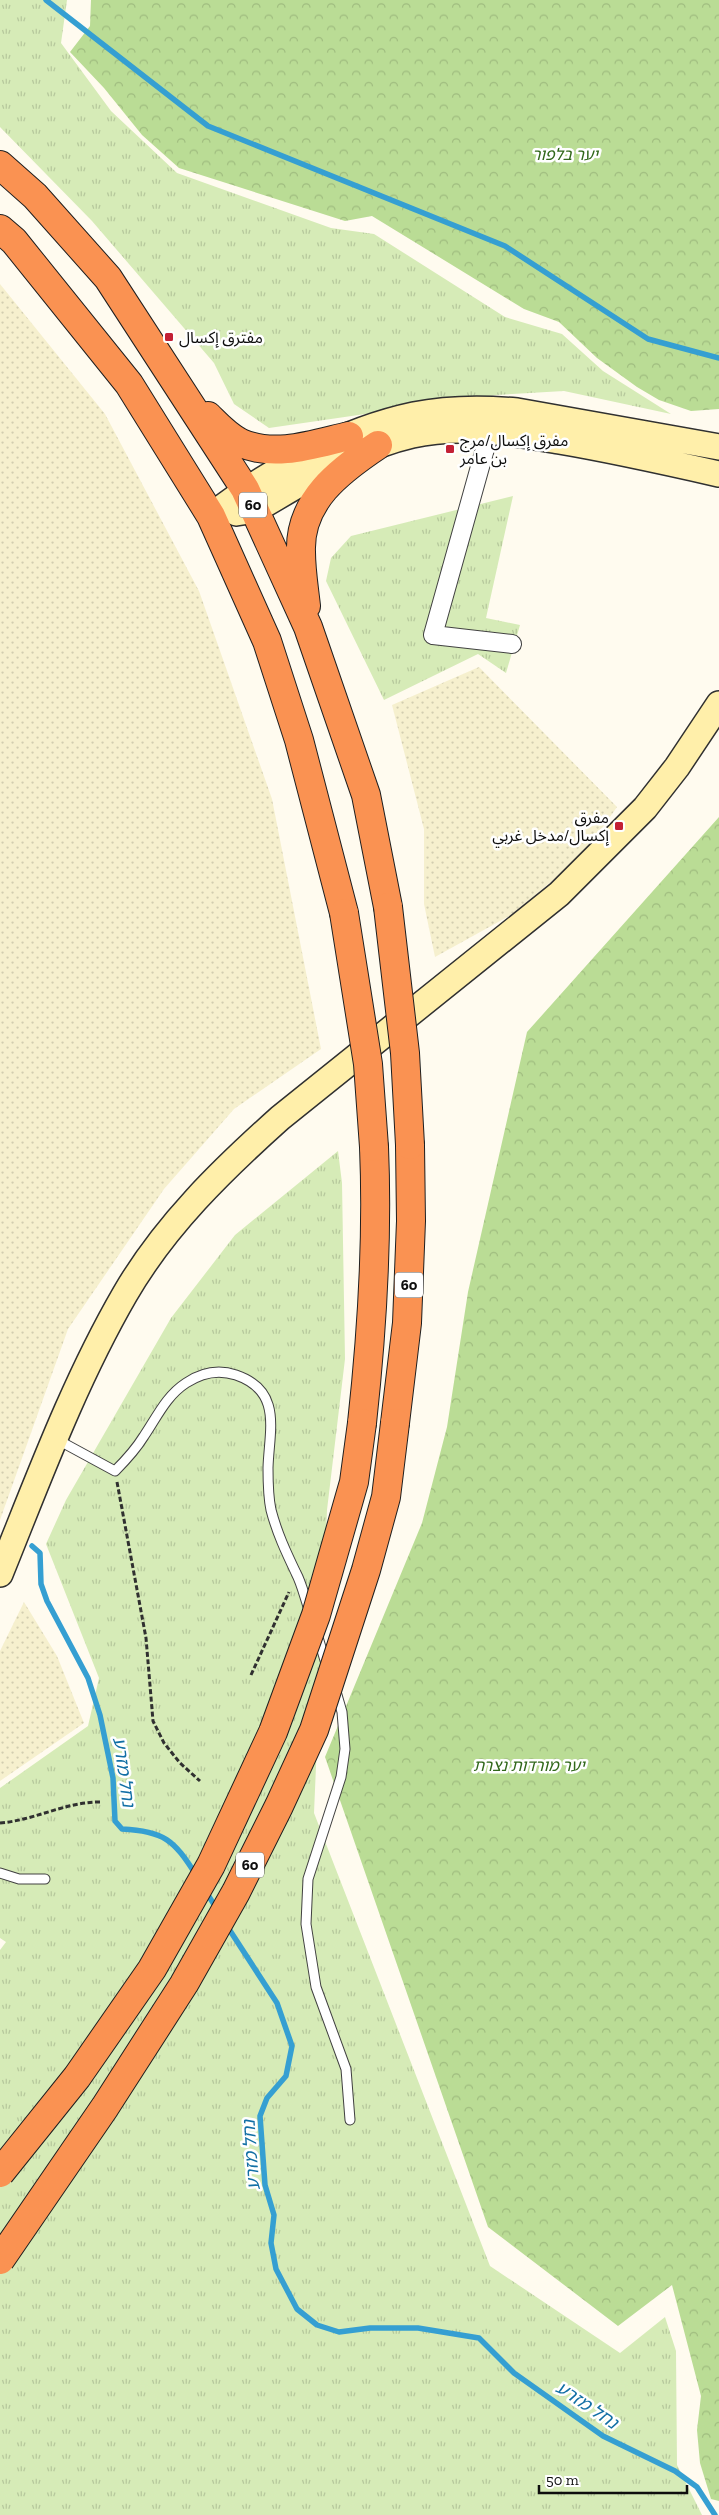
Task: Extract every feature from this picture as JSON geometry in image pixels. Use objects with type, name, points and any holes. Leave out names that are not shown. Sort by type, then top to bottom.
[{"type":"highway","name":"60","points":[[0,165],[35,196],[108,278],[250,500],[308,627],[366,796],[388,907],[405,1053],[410,1145],[411,1222],[408,1323],[386,1497],[366,1570],[314,1730],[236,1892],[184,1984],[104,2107],[0,2260]]},
{"type":"highway","name":"60","points":[[0,228],[14,241],[129,384],[211,516],[267,641],[299,740],[344,913],[368,1064],[377,1201],[372,1305],[362,1423],[354,1482],[316,1615],[273,1732],[211,1865],[152,1969],[77,2077],[0,2173]]},
{"type":"highway","points":[[180,389],[226,434],[248,445],[277,450],[349,436]]},
{"type":"highway","points":[[308,627],[301,550],[303,527],[310,507],[334,477],[378,445]]},
{"type":"main road","points":[[250,500],[284,467],[349,436],[385,422],[416,414],[488,408],[550,416],[719,447]]},
{"type":"main road","points":[[211,516],[321,471],[378,445],[412,435],[435,432],[490,431],[618,451],[719,474]]},
{"type":"main road","points":[[0,1574],[56,1439],[125,1293],[174,1223],[208,1186],[280,1118],[559,894],[645,808],[678,767],[719,704]]},
{"type":"street","points":[[490,431],[433,635],[512,644]]},
{"type":"lane","points":[[56,1439],[115,1470],[134,1450],[165,1402],[186,1382],[200,1375],[215,1371],[229,1372],[255,1385],[264,1397],[270,1414],[272,1431],[268,1468],[271,1508],[279,1538],[297,1574],[342,1712],[345,1749],[341,1777],[308,1879],[306,1924],[316,1986],[346,2069],[350,2120]]},
{"type":"lane","points":[[0,1872],[18,1879],[45,1879]]},
{"type":"path","points":[[115,1470],[144,1629],[153,1721],[164,1743],[200,1781]]},
{"type":"path","points":[[250,1675],[279,1617],[297,1574]]},
{"type":"path","points":[[0,1822],[22,1821],[81,1802],[102,1802]]},
{"type":"shaded area","points":[[0,284],[105,414],[199,591],[272,799],[321,1049],[234,1109],[164,1189],[68,1329],[0,1520]]},
{"type":"shaded area","points":[[479,667],[617,807],[582,856],[511,915],[435,957],[424,904],[424,829],[392,705]]},
{"type":"shaded area","points":[[24,1602],[57,1656],[84,1723],[0,1781],[0,1651]]},
{"type":"green space","points":[[0,0],[67,0],[61,43],[111,111],[177,173],[331,228],[374,234],[505,317],[562,334],[603,371],[671,414],[564,391],[496,395],[269,428],[234,404],[214,363],[92,221],[0,127]]},
{"type":"green space","name":"יער בלפור","points":[[91,0],[719,0],[719,409],[691,411],[659,400],[637,387],[597,358],[559,322],[524,309],[372,216],[345,221],[179,168],[142,135],[104,88],[70,52],[90,26]]},
{"type":"green space","points":[[513,496],[486,618],[520,625],[506,673],[478,654],[384,700],[326,581],[331,558],[351,536]]},
{"type":"green space","name":"יער מורדות נצרת","points":[[719,817],[719,2501],[711,2499],[700,2463],[697,2430],[701,2396],[672,2285],[618,2326],[488,2227],[325,1757],[422,1523],[447,1427],[468,1292],[527,1032]]},
{"type":"green space","points":[[338,1151],[342,1183],[345,1359],[327,1510],[314,1813],[490,2266],[620,2353],[665,2317],[676,2351],[677,2465],[702,2515],[0,2515],[0,1950],[6,1942],[0,1938],[0,1788],[88,1726],[99,1678],[46,1544],[66,1500],[171,1318],[235,1235]]},
{"type":"waterway","points":[[46,0],[208,126],[505,246],[648,339],[719,358]]},
{"type":"waterway","name":"נחל מזרע","points":[[32,1546],[40,1553],[41,1584],[47,1601],[88,1678],[100,1715],[113,1778],[115,1821],[122,1829],[148,1832],[166,1840],[181,1853],[196,1875]]},
{"type":"waterway","name":"נחל מזרע","points":[[206,1892],[217,1909]]},
{"type":"waterway","name":"נחל מזרע","points":[[227,1926],[277,2003],[292,2046],[286,2076],[267,2098],[260,2116],[265,2185],[274,2215],[271,2243],[276,2269],[297,2309],[317,2325],[339,2332],[370,2328],[418,2328],[479,2338],[514,2373],[603,2436],[675,2471],[697,2487],[715,2515]]},
{"type":"place","name":"مفترق إكسال","points":[[169,337]]},
{"type":"place","name":"مفرق إكسال/مرج بن عامر","points":[[450,449]]},
{"type":"place","name":"مفرق إكسال/مدخل غربي","points":[[619,826]]}]
